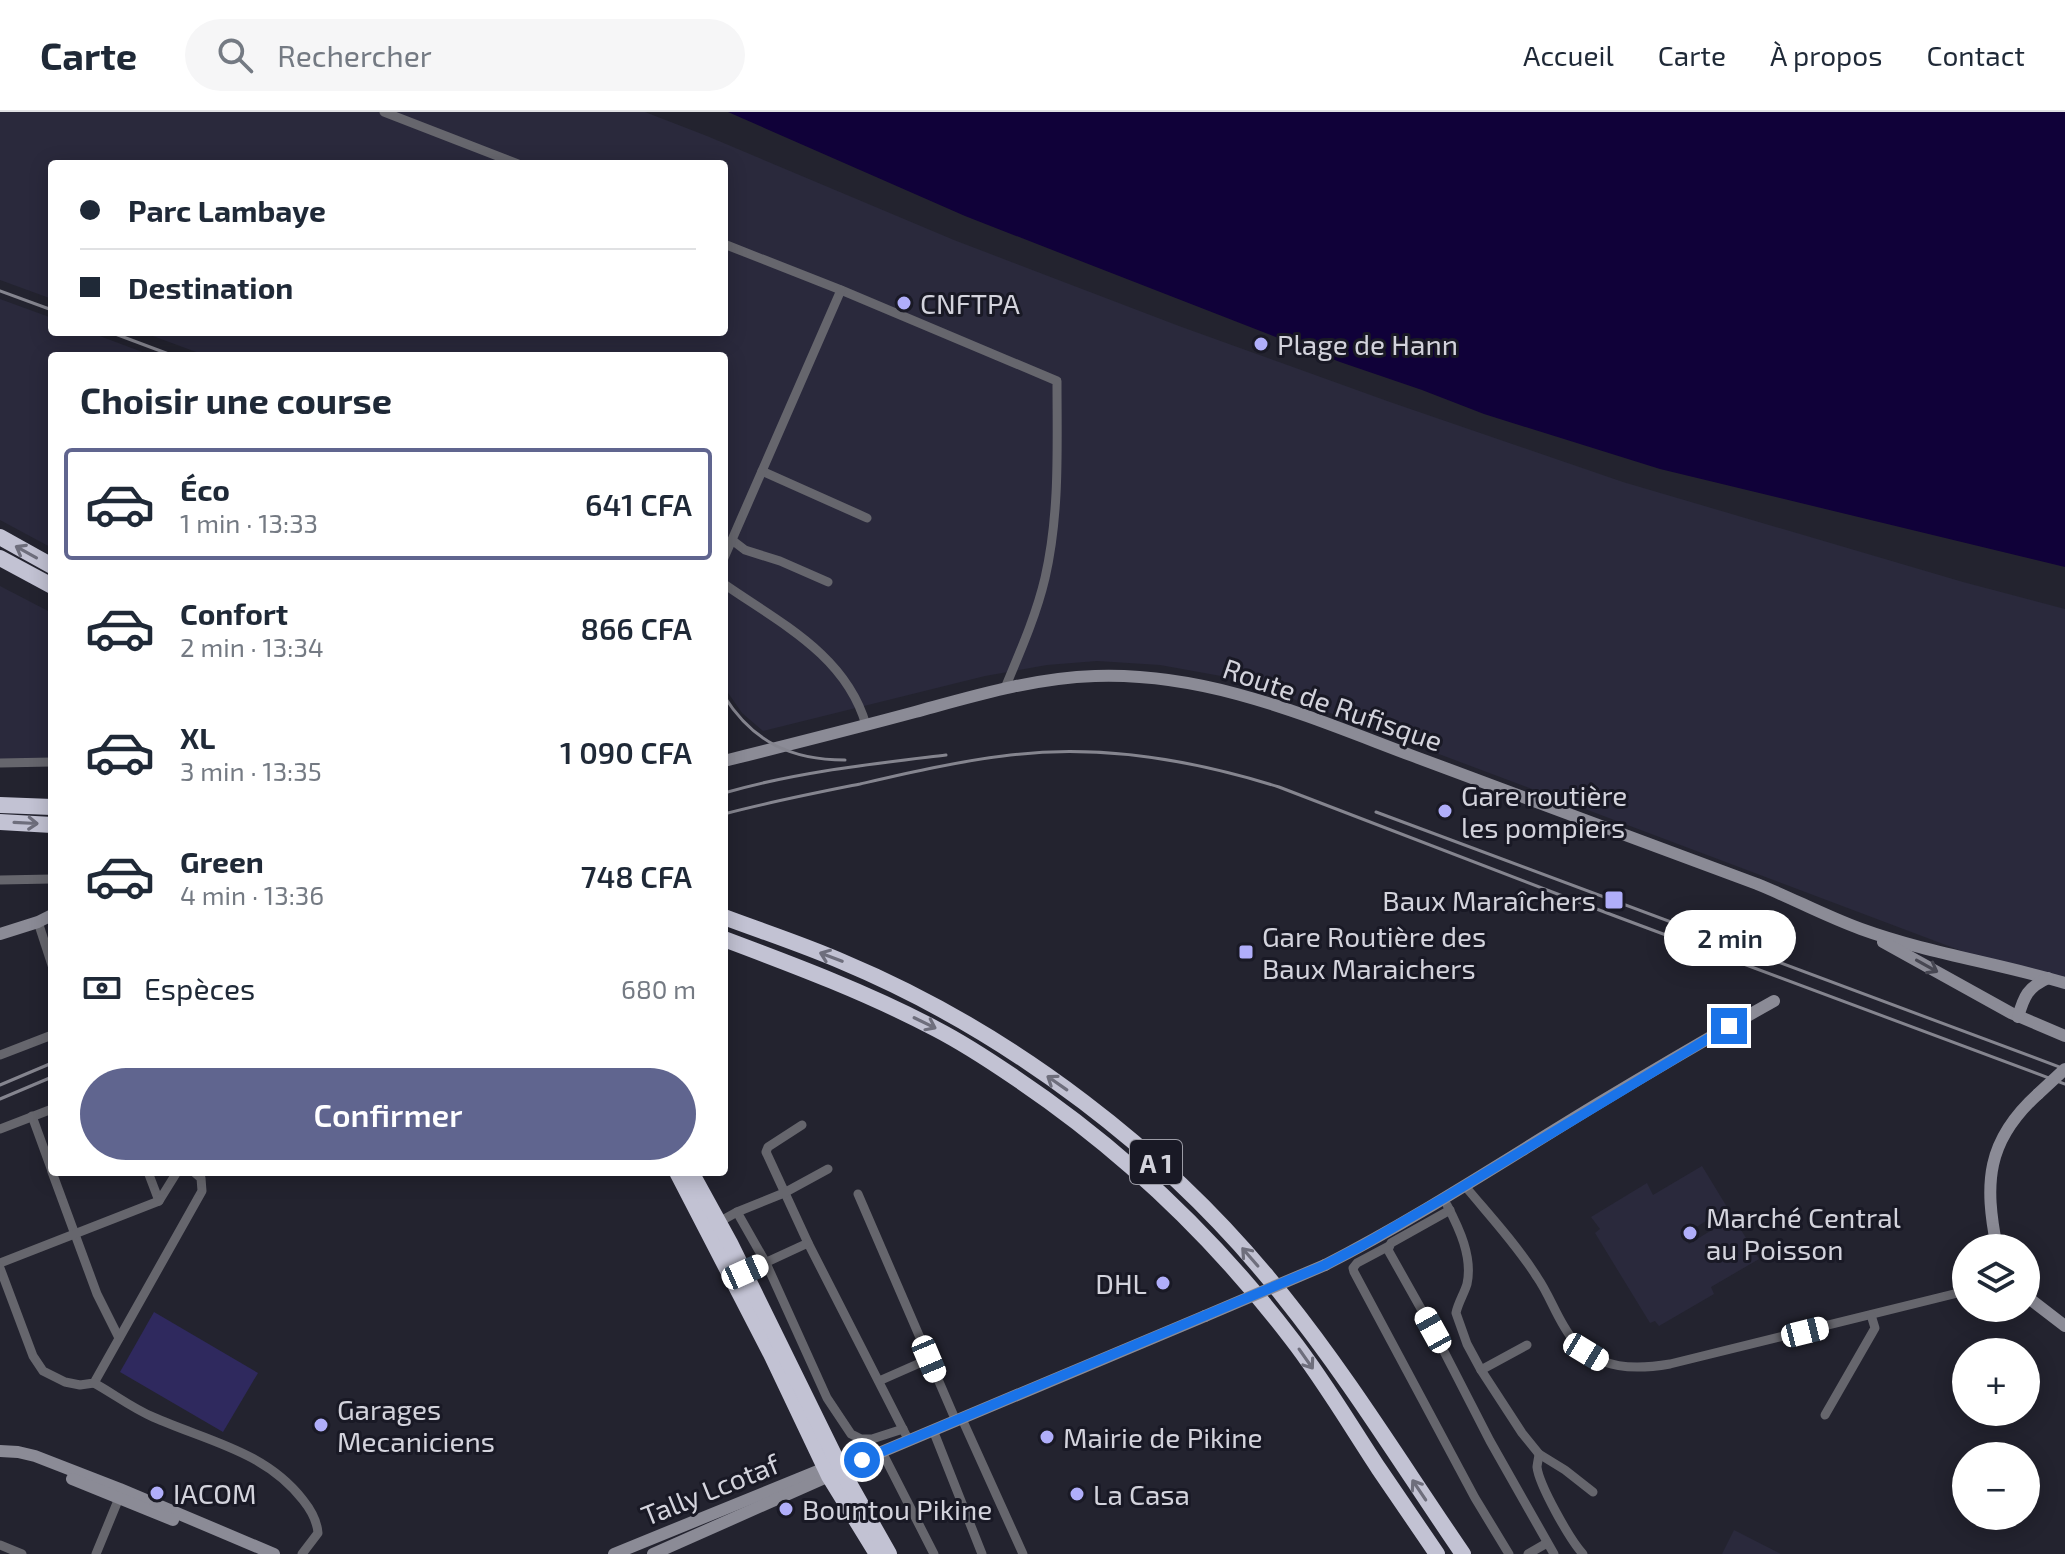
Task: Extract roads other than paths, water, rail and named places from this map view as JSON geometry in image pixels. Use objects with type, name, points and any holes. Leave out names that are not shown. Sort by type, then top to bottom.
[{"type":"highway","points":[[0,537],[48,564]]},
{"type":"highway","points":[[0,558],[48,584]]},
{"type":"highway","points":[[0,805],[48,807]]},
{"type":"highway","points":[[0,822],[48,825]]},
{"type":"highway","name":"A 1","points":[[728,918],[844,962],[981,1033],[1070,1093],[1138,1146],[1241,1246],[1283,1295],[1463,1554]]},
{"type":"highway","name":"A 1","points":[[728,940],[828,978],[938,1030],[1060,1109],[1134,1169],[1216,1249],[1293,1340],[1437,1554]]},
{"type":"highway","points":[[679,1176],[877,1554]]},
{"type":"highway","points":[[693,1176],[745,1272],[832,1471],[889,1554]]},
{"type":"street","points":[[384,112],[508,160]]},
{"type":"street","points":[[728,246],[1057,381],[1055,524],[1045,578],[1005,688]]},
{"type":"street","points":[[728,549],[841,290]]},
{"type":"street","points":[[762,471],[867,518]]},
{"type":"street","points":[[732,540],[745,550],[828,582]]},
{"type":"street","points":[[728,587],[825,656],[846,681],[866,725]]},
{"type":"street","name":"Route de Rufisque","points":[[728,760],[1005,688],[1092,676],[1161,678],[1229,691],[1290,710],[1748,881],[1859,928],[1930,951],[2065,983]]},
{"type":"street","points":[[0,763],[48,762]]},
{"type":"street","points":[[0,880],[48,879]]},
{"type":"street","points":[[0,934],[48,917]]},
{"type":"street","points":[[38,922],[48,953]]},
{"type":"street","name":"Route de Rufisque","points":[[1859,928],[2018,1017],[2065,1036]]},
{"type":"street","points":[[2018,1017],[2034,985],[2048,978]]},
{"type":"street","points":[[1509,1554],[1475,1498],[1353,1268],[1447,1204],[1465,1186],[1774,1001]]},
{"type":"street","points":[[0,1055],[48,1037]]},
{"type":"street","points":[[1994,1234],[1989,1182],[1997,1152],[2009,1125],[2022,1108],[2065,1069]]},
{"type":"street","points":[[0,1129],[48,1110]]},
{"type":"street","points":[[32,1116],[48,1161]]},
{"type":"street","points":[[802,1125],[766,1149],[808,1243],[906,1435]]},
{"type":"street","points":[[719,1222],[828,1169]]},
{"type":"street","points":[[53,1176],[97,1294],[119,1338]]},
{"type":"street","points":[[150,1176],[159,1201]]},
{"type":"street","points":[[175,1176],[159,1201],[0,1266],[33,1356],[43,1371],[65,1382],[80,1385],[94,1383],[136,1410],[239,1451],[277,1472],[311,1511],[318,1529],[302,1554]]},
{"type":"street","points":[[94,1383],[202,1191],[199,1176]]},
{"type":"street","points":[[1465,1186],[1537,1277],[1574,1340],[1602,1362],[1622,1368],[1644,1369],[1670,1364],[1952,1295]]},
{"type":"street","points":[[858,1194],[929,1359],[1023,1554]]},
{"type":"street","points":[[737,1212],[766,1263],[827,1398],[851,1434],[861,1439],[872,1439],[933,1430],[959,1420],[1325,1265],[1447,1204]]},
{"type":"street","points":[[1447,1204],[1458,1226],[1469,1263],[1466,1285],[1456,1308],[1467,1344],[1522,1433],[1539,1454],[1593,1492]]},
{"type":"street","points":[[745,1272],[808,1243]]},
{"type":"street","points":[[1389,1246],[1389,1253],[1554,1554]]},
{"type":"street","points":[[2040,1307],[2065,1326]]},
{"type":"street","points":[[1825,1415],[1875,1328],[1871,1315]]},
{"type":"street","points":[[1481,1370],[1527,1345]]},
{"type":"street","points":[[879,1381],[929,1359]]},
{"type":"street","points":[[933,1430],[982,1554]]},
{"type":"street","points":[[832,1471],[882,1452],[906,1435]]},
{"type":"street","points":[[0,1451],[35,1456],[274,1554]]},
{"type":"street","points":[[882,1452],[934,1554]]},
{"type":"street","points":[[1539,1454],[1537,1466],[1540,1477],[1556,1511],[1583,1554]]},
{"type":"street","points":[[0,1459],[36,1464],[253,1554]]},
{"type":"street","name":"Tally Lcotaf","points":[[614,1554],[832,1471]]},
{"type":"street","name":"Tally Lcotaf","points":[[653,1554],[832,1471]]},
{"type":"street","points":[[96,1554],[119,1498]]},
{"type":"street","points":[[1528,1554],[1547,1543]]},
{"type":"street","points":[[0,1545],[22,1554]]},
{"type":"railway","points":[[0,291],[48,309]]},
{"type":"railway","points":[[121,336],[163,352]]},
{"type":"railway","points":[[728,702],[748,725],[775,745],[807,756],[845,760]]},
{"type":"railway","points":[[728,813],[932,768],[1003,756],[1073,751],[1177,761],[1279,787],[2065,1084]]},
{"type":"railway","points":[[728,792],[806,774],[946,755]]},
{"type":"railway","points":[[1376,812],[2065,1069]]},
{"type":"railway","points":[[0,1085],[48,1065]]},
{"type":"railway","points":[[0,1099],[48,1079]]},
{"type":"place","name":"CNFTPA","points":[[904,303]]},
{"type":"place","name":"Plage de Hann","points":[[1261,344]]},
{"type":"place","name":"Gare routière les pompiers","points":[[1445,811]]},
{"type":"place","name":"Baux Maraîchers","points":[[1614,900]]},
{"type":"place","name":"Gare Routière des Baux Maraichers","points":[[1246,952]]},
{"type":"place","name":"Marché Central au Poisson","points":[[1690,1233]]},
{"type":"place","name":"DHL","points":[[1163,1283]]},
{"type":"place","name":"Garages Mecaniciens","points":[[321,1425]]},
{"type":"place","name":"Mairie de Pikine","points":[[1047,1437]]},
{"type":"place","name":"IACOM","points":[[157,1493]]},
{"type":"place","name":"La Casa","points":[[1077,1494]]},
{"type":"place","name":"Bountou Pikine","points":[[786,1509]]}]
